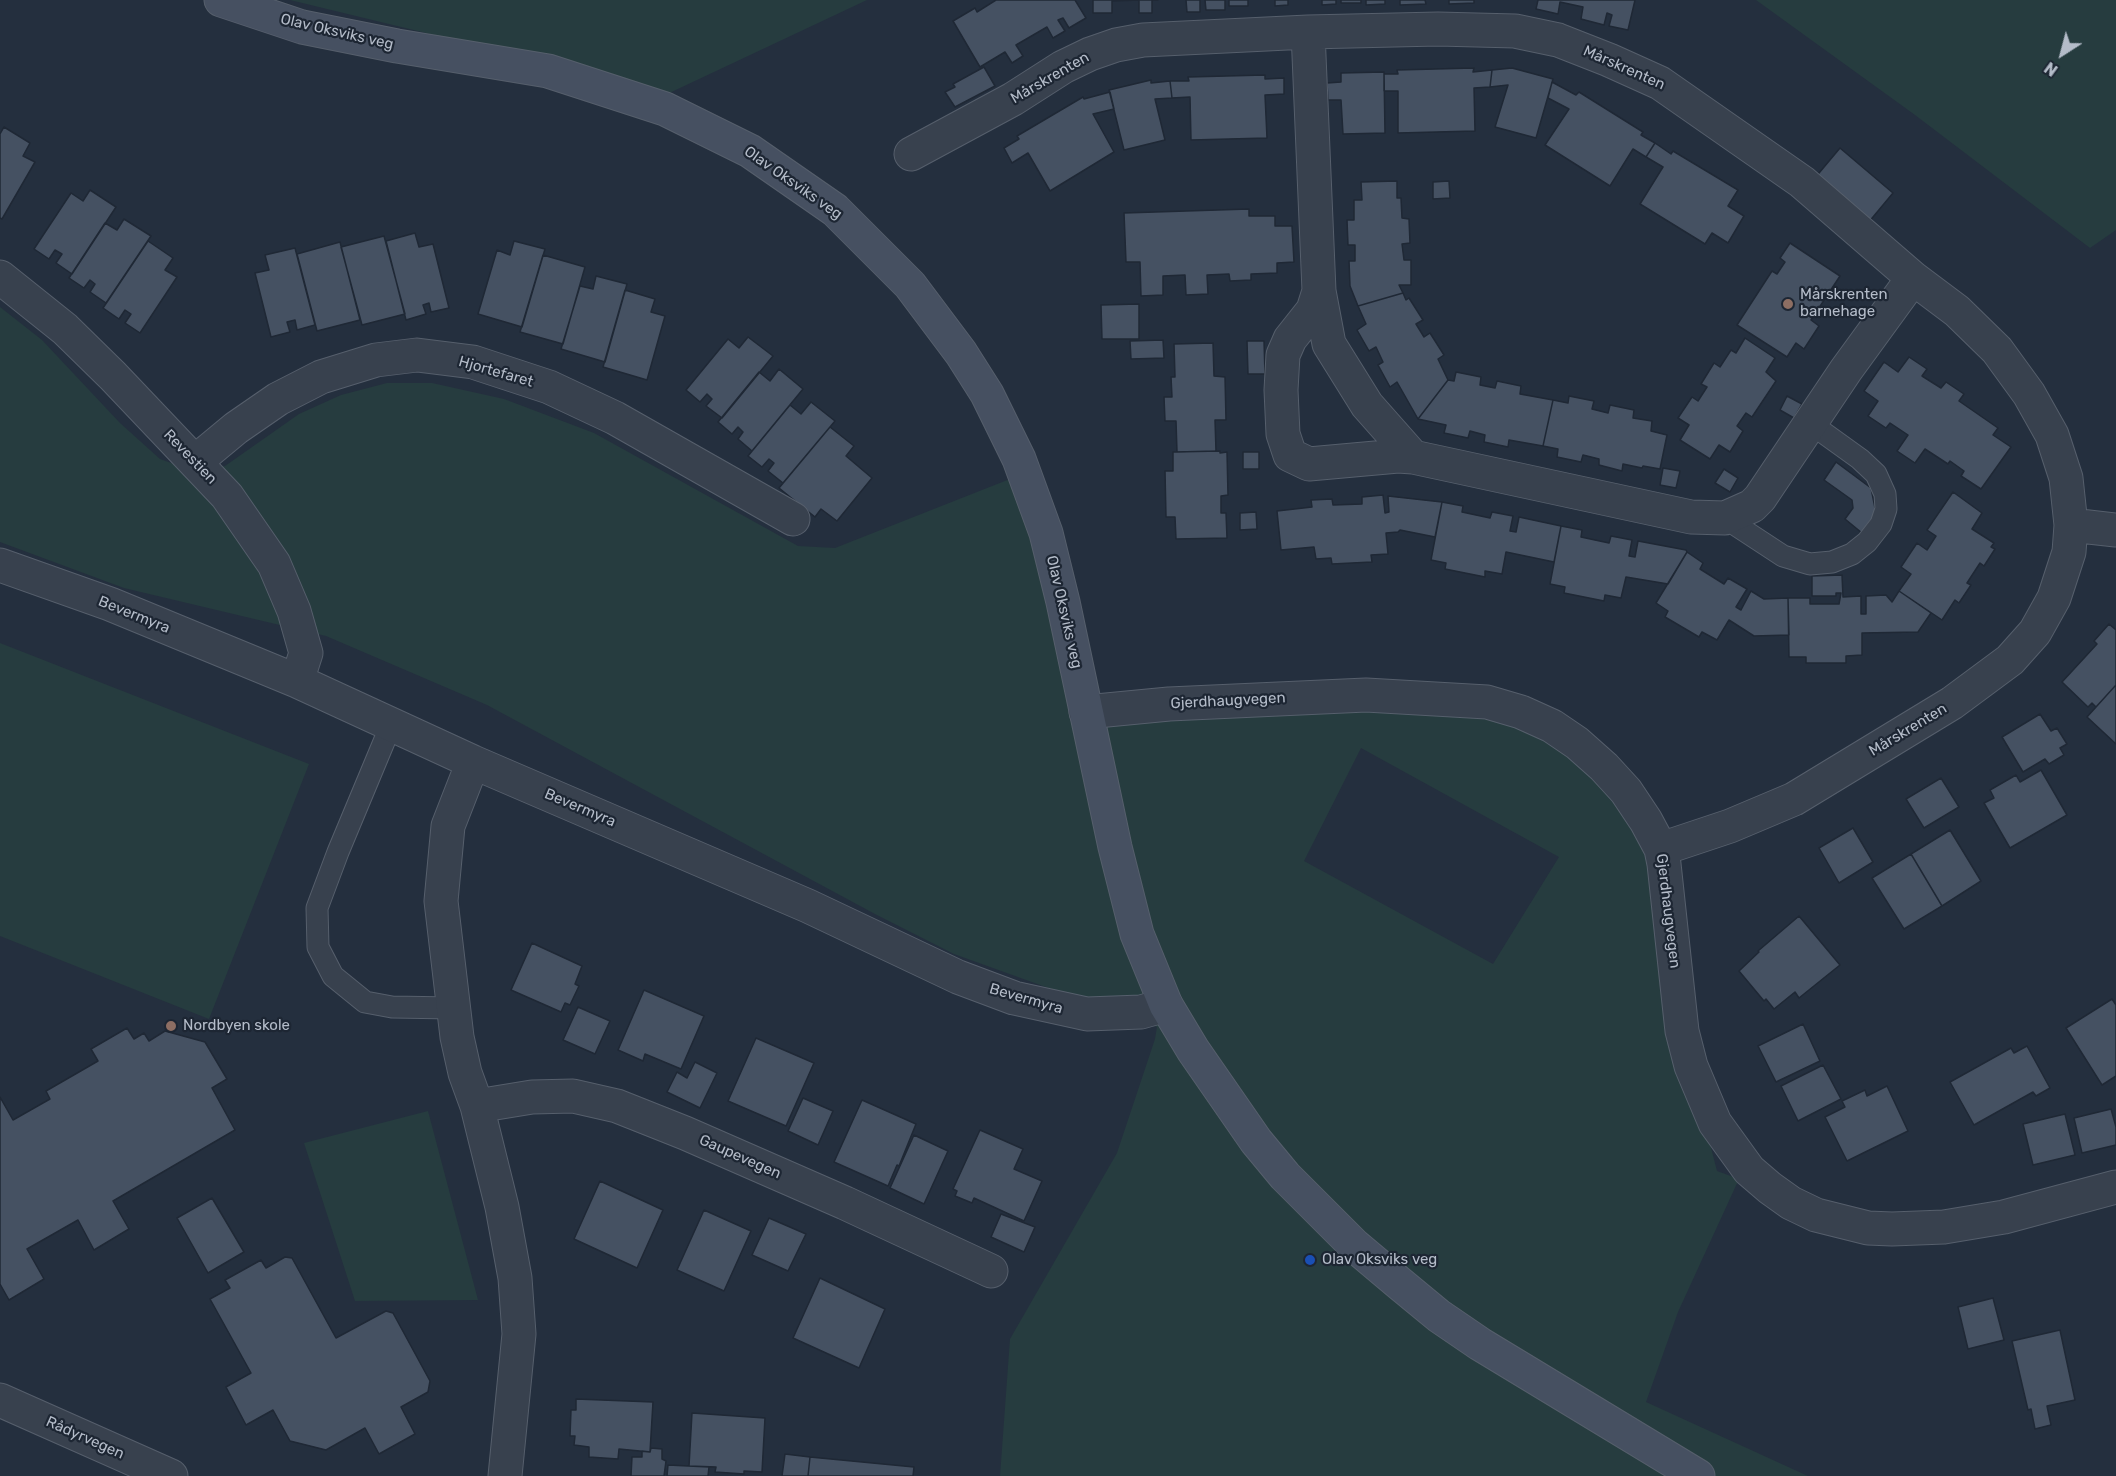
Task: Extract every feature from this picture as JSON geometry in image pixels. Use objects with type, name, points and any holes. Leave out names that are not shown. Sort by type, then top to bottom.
[{"type":"street","name":"Olav Oksviks veg","points":[[221,0],[302,27],[397,46],[548,71],[665,109],[750,151],[835,210],[910,285],[961,352],[987,394],[1019,459],[1046,533],[1115,847],[1137,934],[1166,1005],[1193,1050],[1256,1141],[1285,1176],[1355,1246],[1439,1316],[1480,1344],[1698,1476]]},
{"type":"street","name":"Mårskrenten","points":[[911,154],[1013,99],[1063,67],[1116,45],[1143,40],[1308,32],[1438,29],[1515,31],[1558,40],[1660,83],[1802,182],[1913,278],[1957,311],[1997,350],[2029,394],[2052,435],[2066,478],[2072,525],[2068,560],[2054,598],[2035,632],[2010,660],[1952,703],[1794,798],[1730,826],[1661,849]]},
{"type":"street","points":[[1308,32],[1319,291],[1329,344],[1367,405],[1413,457]]},
{"type":"street","name":"Revestien","points":[[0,277],[65,329],[227,496],[274,564],[294,611],[306,653],[297,681]]},
{"type":"street","points":[[1319,291],[1313,310],[1290,339],[1283,355],[1281,390],[1283,434],[1290,455],[1309,464],[1398,456],[1413,457],[1691,518],[1725,518],[1752,506],[1760,498],[1846,370],[1913,278]]},
{"type":"street","name":"Hjortefaret","points":[[195,462],[236,428],[278,399],[321,377],[376,360],[417,355],[473,362],[549,387],[615,418],[793,519]]},
{"type":"street","points":[[2072,525],[2116,530]]},
{"type":"street","name":"Bevermyra","points":[[0,565],[110,604],[297,681],[473,762],[808,906],[958,977],[1014,998],[1087,1014],[1113,1015],[1141,1012],[1166,1005]]},
{"type":"street","name":"Gjerdhaugvegen","points":[[1086,712],[1169,704],[1366,695],[1487,702],[1552,726],[1577,743],[1626,791],[1661,849],[1665,864],[1682,1031],[1691,1066],[1715,1123],[1749,1170],[1770,1188],[1791,1203],[1816,1215],[1868,1228],[1892,1229],[1944,1227],[2004,1217],[2116,1187]]},
{"type":"street","points":[[473,762],[448,826],[441,901],[457,1036],[502,1207],[515,1278],[519,1334],[505,1476]]},
{"type":"street","name":"Gaupevegen","points":[[477,1106],[532,1097],[573,1096],[617,1106],[824,1194],[991,1271]]},
{"type":"street","name":"Rådyrvegen","points":[[0,1400],[161,1474]]},
{"type":"lane","points":[[1725,518],[1783,556],[1810,564],[1832,562],[1852,554],[1867,542],[1881,524],[1886,509],[1885,494],[1876,474],[1860,459],[1810,423]]},
{"type":"lane","points":[[391,725],[317,908],[318,947],[333,976],[365,1002],[392,1007],[453,1008]]},
{"type":"green space","points":[[290,0],[867,0],[663,96],[455,40]]},
{"type":"green space","points":[[1756,0],[2116,0],[2116,230],[2090,248],[1915,115]]},
{"type":"green space","points":[[0,307],[42,340],[120,423],[160,459],[196,472],[225,466],[299,414],[341,395],[387,383],[432,383],[504,399],[594,433],[798,546],[835,548],[1015,477],[1078,686],[1103,697],[1511,704],[1631,772],[1646,789],[1675,1009],[1717,1171],[1739,1179],[1678,1312],[1646,1402],[1808,1476],[1000,1476],[1010,1339],[1117,1153],[1157,1027],[954,954],[875,914],[487,705],[326,636],[124,588],[0,542]],"holes":[[[1361,748],[1559,857],[1493,964],[1304,861]]]},
{"type":"green space","points":[[0,643],[309,764],[209,1019],[0,936]]},
{"type":"green space","points":[[428,1111],[478,1300],[355,1301],[304,1143]]},
{"type":"building","points":[[996,0],[1075,0],[1086,18],[1069,28],[1063,18],[1058,20],[1065,31],[1053,38],[1047,27],[1016,45],[1023,56],[1012,63],[1005,52],[980,67],[953,21],[975,8],[977,12]]},
{"type":"building","points":[[1093,0],[1139,0],[1112,1],[1112,13],[1093,13]]},
{"type":"building","points":[[1139,0],[1152,0],[1152,13],[1139,13]]},
{"type":"building","points":[[1186,0],[1200,0],[1200,12],[1187,12]]},
{"type":"building","points":[[1205,0],[1225,0],[1225,10],[1206,10]]},
{"type":"building","points":[[1229,0],[1248,0],[1248,6],[1229,6]]},
{"type":"building","points":[[1275,0],[1288,0],[1288,5],[1275,6]]},
{"type":"building","points":[[1322,0],[1336,0],[1336,4],[1322,5]]},
{"type":"building","points":[[1341,0],[1361,0],[1361,3],[1341,3]]},
{"type":"building","points":[[1366,0],[1385,0],[1385,4],[1366,5]]},
{"type":"building","points":[[1400,0],[1425,0],[1426,4],[1400,5]]},
{"type":"building","points":[[1449,0],[1474,0],[1474,3],[1449,4]]},
{"type":"building","points":[[1538,0],[1635,0],[1628,30],[1609,26],[1612,15],[1607,13],[1604,25],[1581,19],[1583,7],[1560,2],[1558,14],[1536,9]]},
{"type":"building","points":[[984,67],[995,86],[955,107],[945,92],[955,87],[953,84]]},
{"type":"building","points":[[1474,68],[1473,72],[1492,70],[1490,87],[1474,88],[1475,131],[1398,133],[1398,91],[1384,91],[1384,74],[1398,74],[1397,70]]},
{"type":"building","points":[[1512,68],[1553,79],[1536,138],[1495,127],[1508,85],[1490,87],[1492,70]]},
{"type":"building","points":[[1384,72],[1385,133],[1343,134],[1341,100],[1328,100],[1327,83],[1341,82],[1341,73]]},
{"type":"building","points":[[1265,75],[1265,79],[1284,78],[1284,94],[1265,95],[1267,138],[1191,140],[1190,97],[1172,98],[1170,81],[1189,81],[1188,77]]},
{"type":"building","points":[[1151,80],[1151,83],[1170,81],[1172,98],[1155,99],[1165,140],[1124,150],[1109,90]]},
{"type":"building","points":[[1552,82],[1576,95],[1579,92],[1643,132],[1641,135],[1655,143],[1646,157],[1633,149],[1610,186],[1545,145],[1569,109],[1548,98]]},
{"type":"building","points":[[1110,92],[1114,109],[1093,114],[1114,152],[1050,191],[1028,153],[1012,163],[1004,148],[1019,139],[1017,136],[1083,97],[1084,99]]},
{"type":"building","points":[[4,127],[30,143],[23,156],[35,162],[2,219],[0,218],[0,134]]},
{"type":"building","points":[[1655,143],[1671,154],[1673,151],[1738,190],[1728,206],[1744,216],[1728,243],[1712,233],[1705,244],[1640,204],[1663,167],[1646,157]]},
{"type":"building","points":[[1840,148],[1893,193],[1868,223],[1814,179]]},
{"type":"building","points":[[1397,181],[1397,198],[1401,198],[1402,218],[1409,219],[1410,243],[1402,244],[1404,260],[1411,260],[1411,285],[1399,285],[1403,293],[1358,306],[1350,286],[1349,261],[1355,261],[1355,245],[1348,245],[1347,220],[1354,220],[1354,200],[1362,200],[1361,182]]},
{"type":"building","points":[[1449,181],[1450,198],[1433,199],[1433,182]]},
{"type":"building","points":[[90,190],[116,207],[72,274],[56,263],[62,254],[55,250],[49,259],[34,249],[71,193],[83,201]]},
{"type":"building","points":[[1249,209],[1249,216],[1275,216],[1275,226],[1292,226],[1294,262],[1277,263],[1277,273],[1251,274],[1251,280],[1230,281],[1229,274],[1207,275],[1208,294],[1186,295],[1185,275],[1163,276],[1163,295],[1141,296],[1140,262],[1126,262],[1124,213]]},
{"type":"building","points":[[124,219],[151,236],[106,303],[90,292],[95,284],[90,280],[84,288],[69,278],[105,223],[117,230]]},
{"type":"building","points":[[415,233],[419,247],[433,244],[449,308],[431,312],[429,303],[423,305],[426,314],[406,320],[386,241]]},
{"type":"building","points":[[384,236],[405,314],[362,325],[341,247]]},
{"type":"building","points":[[148,241],[173,258],[165,270],[177,277],[140,333],[125,323],[131,314],[125,310],[119,319],[103,308]]},
{"type":"building","points":[[514,241],[545,249],[522,327],[478,314],[497,250],[510,255]]},
{"type":"building","points":[[340,242],[360,320],[317,331],[297,254]]},
{"type":"building","points":[[1790,243],[1840,276],[1811,320],[1819,326],[1804,349],[1796,343],[1787,357],[1737,325],[1772,271],[1777,274],[1785,262],[1780,258]]},
{"type":"building","points":[[295,248],[315,325],[297,330],[295,320],[287,322],[290,332],[271,337],[255,273],[269,270],[265,255]]},
{"type":"building","points":[[543,255],[585,267],[563,344],[520,332]]},
{"type":"building","points":[[596,276],[627,284],[605,362],[561,349],[580,286],[593,289]]},
{"type":"building","points":[[625,290],[655,299],[651,312],[665,316],[647,380],[603,367]]},
{"type":"building","points":[[1403,293],[1406,300],[1409,298],[1423,320],[1416,324],[1424,337],[1430,333],[1444,355],[1438,359],[1448,380],[1418,419],[1397,382],[1390,387],[1378,365],[1383,362],[1376,347],[1369,351],[1357,330],[1366,324],[1358,306]]},
{"type":"building","points":[[1139,304],[1139,339],[1102,339],[1101,305]]},
{"type":"building","points":[[748,337],[773,356],[722,418],[706,406],[712,399],[707,394],[700,402],[686,390],[728,339],[739,348]]},
{"type":"building","points":[[1745,338],[1775,358],[1766,372],[1776,381],[1752,417],[1746,413],[1737,426],[1743,431],[1730,452],[1719,445],[1710,459],[1680,440],[1689,425],[1678,418],[1692,397],[1698,401],[1707,387],[1701,384],[1714,363],[1720,367],[1731,350],[1736,353]]},
{"type":"building","points":[[1163,340],[1164,358],[1131,359],[1130,341]]},
{"type":"building","points":[[1247,341],[1264,341],[1265,374],[1248,374]]},
{"type":"building","points":[[1213,343],[1214,376],[1225,377],[1226,420],[1215,420],[1216,451],[1177,452],[1176,421],[1165,421],[1164,397],[1172,397],[1171,377],[1175,377],[1174,344]]},
{"type":"building","points":[[1909,357],[1927,369],[1922,376],[1941,388],[1946,382],[1964,394],[1959,401],[1998,428],[1993,435],[2011,447],[1981,489],[1961,476],[1964,471],[1950,461],[1948,464],[1925,449],[1915,463],[1897,451],[1908,435],[1890,423],[1886,428],[1868,416],[1878,401],[1864,391],[1884,362],[1898,372]]},
{"type":"building","points":[[779,369],[803,389],[752,451],[738,439],[743,432],[738,427],[732,434],[718,422],[759,372],[770,381]]},
{"type":"building","points":[[1456,372],[1481,377],[1480,385],[1495,388],[1497,381],[1521,386],[1520,394],[1553,400],[1543,446],[1509,440],[1508,447],[1484,442],[1485,435],[1470,431],[1468,438],[1444,433],[1446,425],[1418,419],[1448,380],[1454,381]]},
{"type":"building","points":[[1569,396],[1594,401],[1592,409],[1608,413],[1610,405],[1634,410],[1633,418],[1652,421],[1651,431],[1667,435],[1660,469],[1623,464],[1622,471],[1599,465],[1599,459],[1583,455],[1581,462],[1557,457],[1558,449],[1543,446],[1553,400],[1568,403]]},
{"type":"building","points":[[1787,396],[1802,404],[1794,418],[1780,410]]},
{"type":"building","points":[[811,402],[835,421],[783,483],[768,471],[774,463],[769,459],[762,467],[748,456],[790,405],[801,414]]},
{"type":"building","points":[[830,427],[854,446],[846,456],[872,478],[837,521],[821,509],[815,517],[779,488]]},
{"type":"building","points":[[1220,451],[1220,453],[1227,452],[1228,495],[1221,496],[1221,513],[1226,513],[1227,538],[1176,539],[1175,517],[1166,517],[1165,471],[1173,471],[1173,452]]},
{"type":"building","points":[[1243,452],[1259,452],[1259,469],[1243,469]]},
{"type":"building","points":[[1836,462],[1871,488],[1876,513],[1862,533],[1845,519],[1853,508],[1852,500],[1824,480]]},
{"type":"building","points":[[1663,468],[1680,471],[1676,488],[1660,485]]},
{"type":"building","points":[[1724,469],[1738,478],[1730,492],[1715,483]]},
{"type":"building","points":[[1953,492],[1982,513],[1972,529],[1994,543],[1991,547],[1995,549],[1984,566],[1980,563],[1967,583],[1971,585],[1959,603],[1955,600],[1942,620],[1899,591],[1911,574],[1901,567],[1917,543],[1927,550],[1936,536],[1927,530]]},
{"type":"building","points":[[1383,495],[1385,513],[1389,512],[1388,496],[1442,502],[1435,537],[1400,530],[1386,533],[1388,554],[1371,555],[1372,562],[1332,564],[1331,558],[1316,559],[1314,547],[1281,550],[1277,511],[1312,507],[1311,500],[1332,499],[1333,505],[1362,504],[1362,497]]},
{"type":"building","points":[[1442,502],[1463,506],[1462,512],[1490,518],[1492,512],[1513,516],[1510,531],[1516,532],[1519,517],[1561,526],[1554,562],[1506,552],[1502,574],[1485,571],[1485,577],[1445,569],[1446,563],[1431,560]]},
{"type":"building","points":[[1256,512],[1257,529],[1240,530],[1240,513]]},
{"type":"building","points":[[1561,526],[1582,530],[1581,537],[1609,543],[1611,536],[1632,540],[1629,556],[1635,557],[1638,541],[1687,552],[1668,584],[1626,577],[1621,598],[1605,595],[1604,601],[1564,593],[1565,587],[1550,584]]},
{"type":"building","points":[[1687,552],[1703,563],[1700,569],[1724,584],[1728,578],[1747,589],[1736,607],[1741,610],[1751,591],[1764,599],[1788,598],[1789,635],[1754,636],[1729,620],[1717,640],[1702,632],[1699,637],[1665,617],[1668,611],[1656,603]]},
{"type":"building","points":[[1842,575],[1843,597],[1861,596],[1861,614],[1866,614],[1866,596],[1886,595],[1892,602],[1899,591],[1931,613],[1918,632],[1862,633],[1862,655],[1846,656],[1846,663],[1806,663],[1806,657],[1789,657],[1788,598],[1810,598],[1810,604],[1839,604],[1841,593],[1836,593],[1836,596],[1812,596],[1812,576]]},
{"type":"building","points":[[2109,624],[2116,630],[2116,685],[2096,707],[2092,703],[2088,707],[2062,682],[2097,644],[2094,641]]},
{"type":"building","points":[[2116,685],[2116,744],[2087,717]]},
{"type":"building","points":[[2040,714],[2051,731],[2057,728],[2067,744],[2060,748],[2064,755],[2049,764],[2045,759],[2023,772],[2002,737]]},
{"type":"building","points":[[2041,770],[2067,815],[2010,848],[1984,803],[1994,798],[1990,790],[2016,775],[2020,782]]},
{"type":"building","points":[[1941,778],[1959,807],[1924,828],[1906,799]]},
{"type":"building","points":[[1853,828],[1873,862],[1839,883],[1819,848]]},
{"type":"building","points":[[1950,830],[1981,881],[1942,906],[1911,854]]},
{"type":"building","points":[[1911,854],[1942,906],[1904,929],[1872,878]]},
{"type":"building","points":[[1799,916],[1840,965],[1799,998],[1795,992],[1774,1009],[1766,999],[1764,1001],[1739,971],[1758,951]]},
{"type":"building","points":[[532,943],[582,966],[575,984],[579,986],[570,1005],[565,1003],[561,1012],[511,990]]},
{"type":"building","points":[[644,990],[704,1016],[681,1069],[645,1054],[643,1061],[618,1050]]},
{"type":"building","points":[[2112,999],[2116,1005],[2116,1076],[2102,1085],[2066,1028]]},
{"type":"building","points":[[578,1007],[610,1021],[595,1054],[563,1040]]},
{"type":"building","points":[[1803,1024],[1820,1061],[1776,1082],[1758,1046]]},
{"type":"building","points":[[127,1028],[134,1039],[144,1033],[149,1041],[165,1031],[205,1042],[227,1079],[212,1088],[235,1130],[113,1201],[129,1229],[94,1250],[78,1220],[27,1249],[44,1279],[9,1300],[0,1284],[0,1097],[13,1120],[50,1099],[46,1091],[98,1061],[91,1049]]},
{"type":"building","points":[[756,1038],[814,1063],[786,1126],[728,1101]]},
{"type":"building","points":[[2027,1046],[2050,1088],[2036,1096],[2033,1092],[1974,1125],[1950,1082],[2011,1048],[2014,1053]]},
{"type":"building","points":[[695,1062],[717,1073],[700,1108],[667,1092],[677,1072],[687,1078]]},
{"type":"building","points":[[1823,1065],[1841,1099],[1798,1121],[1781,1086]]},
{"type":"building","points":[[1887,1086],[1908,1131],[1847,1161],[1825,1117],[1845,1107],[1842,1101],[1865,1090],[1867,1096]]},
{"type":"building","points":[[803,1098],[833,1111],[818,1145],[788,1131]]},
{"type":"building","points":[[862,1100],[916,1124],[888,1186],[834,1162]]},
{"type":"building","points":[[2111,1109],[2116,1127],[2116,1145],[2082,1153],[2074,1118]]},
{"type":"building","points":[[2065,1114],[2075,1155],[2033,1165],[2023,1124]]},
{"type":"building","points":[[980,1130],[1023,1149],[1014,1169],[1042,1181],[1024,1221],[974,1198],[972,1203],[955,1196],[957,1191],[953,1189]]},
{"type":"building","points":[[914,1135],[948,1151],[924,1204],[890,1188]]},
{"type":"building","points":[[600,1181],[663,1210],[637,1268],[574,1239]]},
{"type":"building","points":[[212,1198],[244,1252],[208,1273],[177,1218]]},
{"type":"building","points":[[704,1210],[751,1231],[724,1291],[677,1270]]},
{"type":"building","points":[[1001,1214],[1035,1227],[1024,1252],[991,1237]]},
{"type":"building","points":[[769,1218],[806,1234],[788,1271],[752,1255]]},
{"type":"building","points":[[285,1257],[292,1258],[336,1338],[386,1311],[393,1313],[430,1381],[428,1392],[401,1407],[415,1434],[379,1454],[365,1428],[326,1450],[290,1441],[273,1410],[246,1425],[226,1387],[251,1373],[210,1299],[230,1288],[225,1280],[261,1260],[266,1268]]},
{"type":"building","points":[[820,1278],[885,1309],[859,1368],[793,1338]]},
{"type":"building","points":[[1993,1298],[2004,1340],[1968,1349],[1958,1307]]},
{"type":"building","points":[[2060,1330],[2075,1400],[2047,1406],[2051,1425],[2035,1429],[2031,1409],[2028,1410],[2012,1341]]},
{"type":"building","points":[[576,1399],[653,1402],[650,1452],[619,1449],[618,1459],[589,1457],[589,1447],[574,1445],[575,1436],[570,1436],[571,1410],[576,1410]]},
{"type":"building","points":[[692,1413],[765,1418],[762,1472],[744,1471],[744,1474],[715,1472],[716,1467],[689,1466]]},
{"type":"building","points":[[651,1448],[662,1449],[662,1459],[666,1461],[664,1476],[631,1476],[632,1457],[642,1457],[642,1451],[650,1452]]},
{"type":"building","points":[[785,1454],[810,1457],[808,1476],[782,1476]]},
{"type":"building","points":[[810,1457],[914,1467],[913,1476],[808,1476]]},
{"type":"building","points":[[668,1465],[709,1467],[708,1476],[667,1476]]},
{"type":"place","name":"Mårskrenten barnehage","points":[[1788,304]]},
{"type":"place","name":"Nordbyen skole","points":[[171,1026]]},
{"type":"place","name":"Olav Oksviks veg","points":[[1310,1260]]}]
